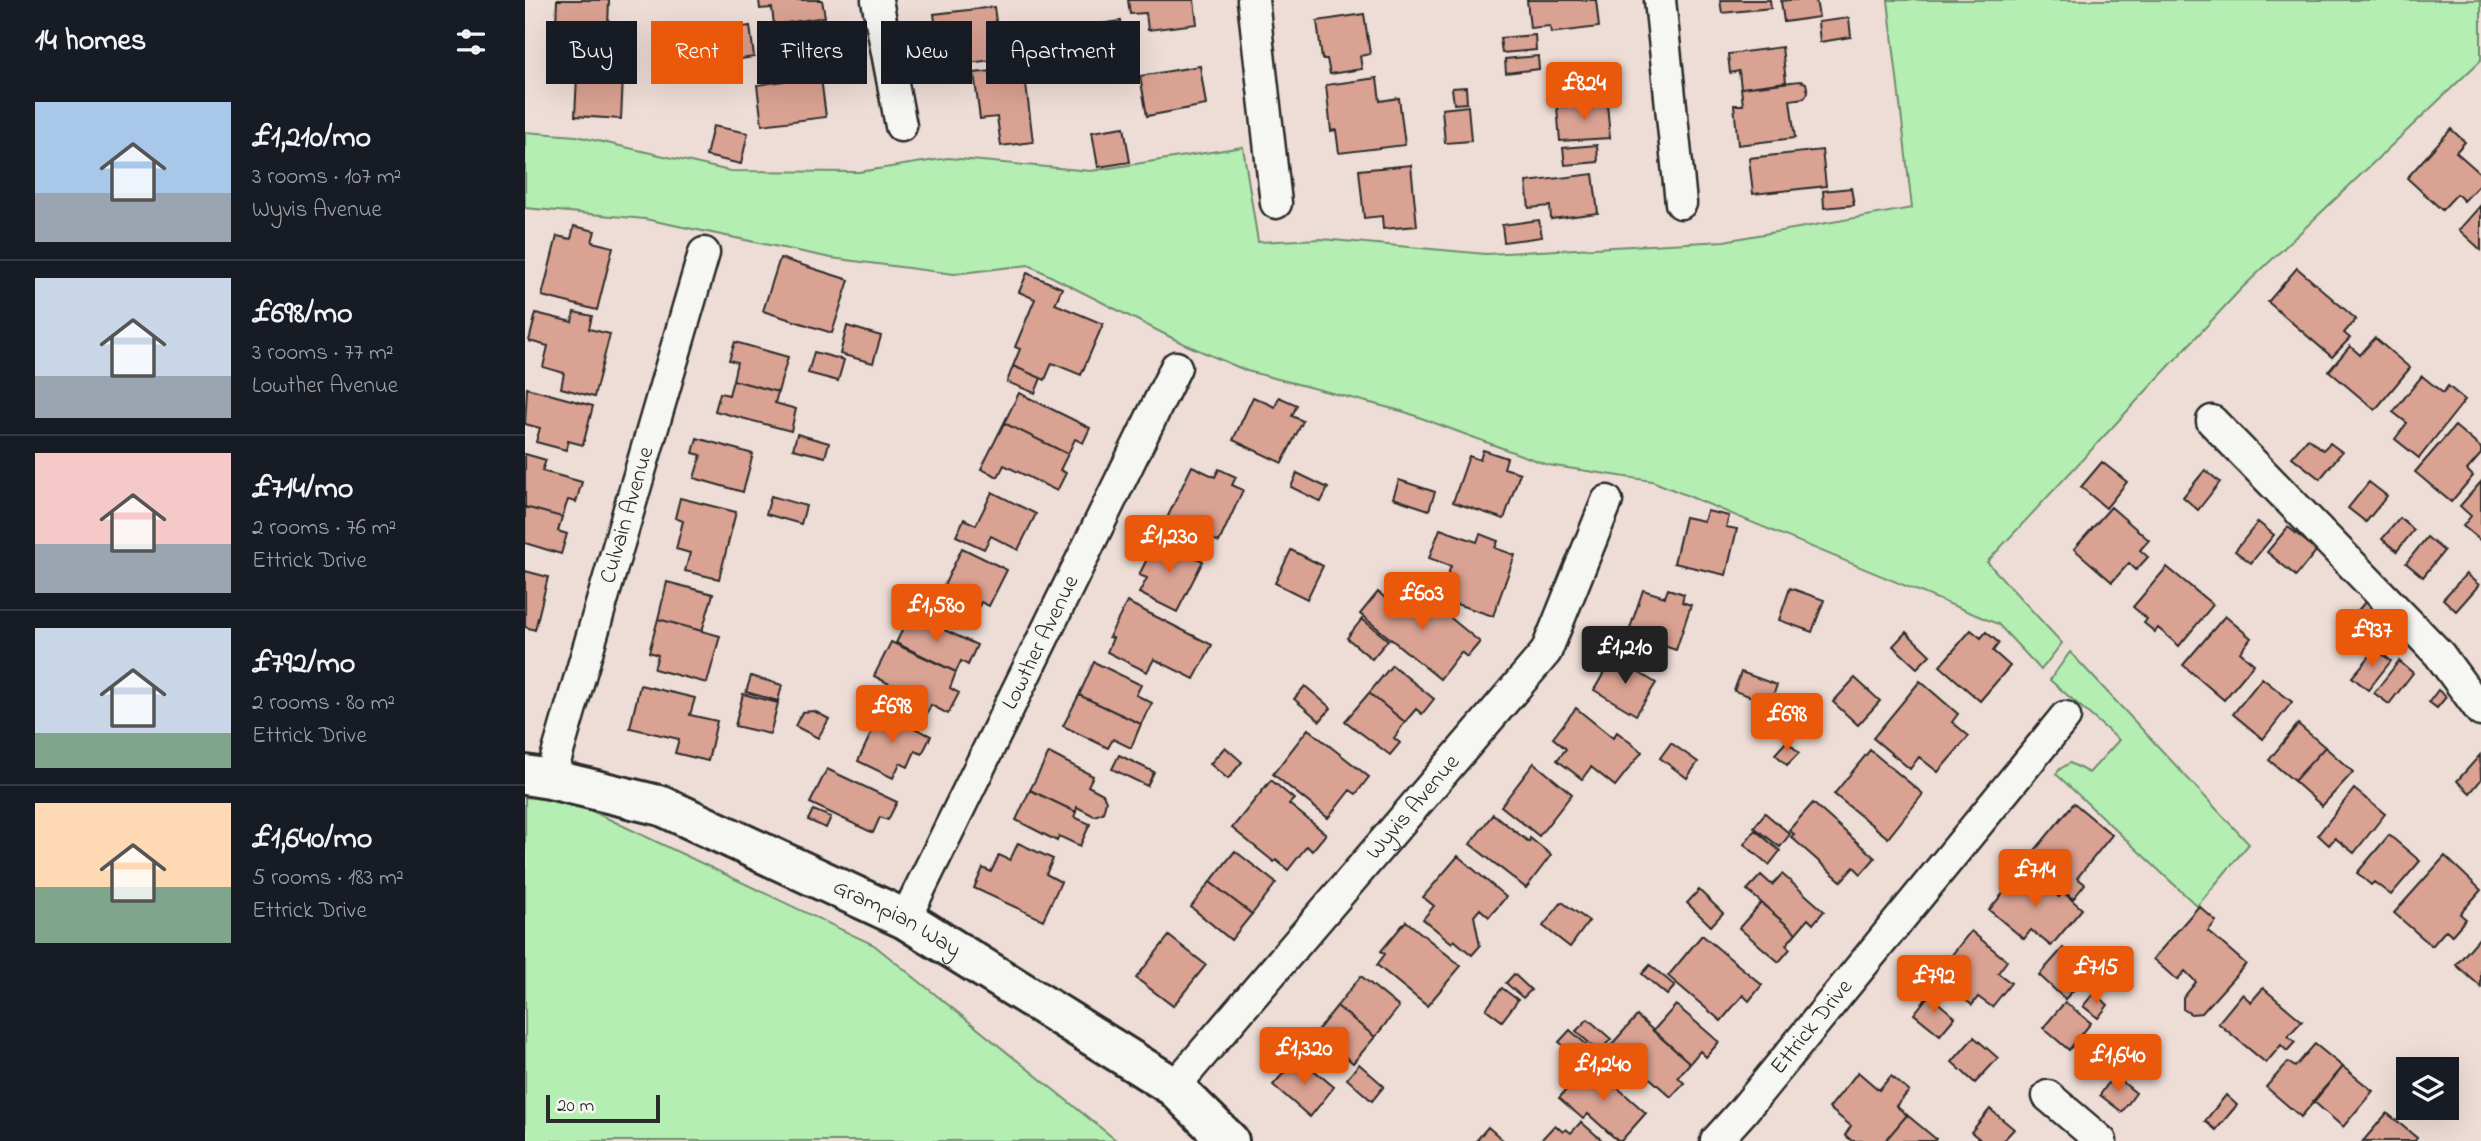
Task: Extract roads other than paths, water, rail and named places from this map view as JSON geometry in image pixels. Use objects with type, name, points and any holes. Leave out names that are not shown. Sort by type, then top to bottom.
[{"type":"street","points":[[877,0],[901,126]]},
{"type":"street","points":[[1253,0],[1276,203]]},
{"type":"street","points":[[1660,0],[1681,203]]},
{"type":"street","name":"Culvain Avenue","points":[[538,777],[704,253]]},
{"type":"street","name":"Lowther Avenue","points":[[905,919],[1176,367]]},
{"type":"street","points":[[2212,421],[2439,654],[2481,711]]},
{"type":"street","name":"Wyvis Avenue","points":[[1174,1087],[1546,652],[1607,501]]},
{"type":"street","name":"Ettrick Drive","points":[[1716,1141],[2065,717]]},
{"type":"street","name":"Grampian Way","points":[[538,777],[662,806],[905,919],[1174,1087],[1229,1141]]},
{"type":"street","points":[[2048,1096],[2101,1141]]}]
